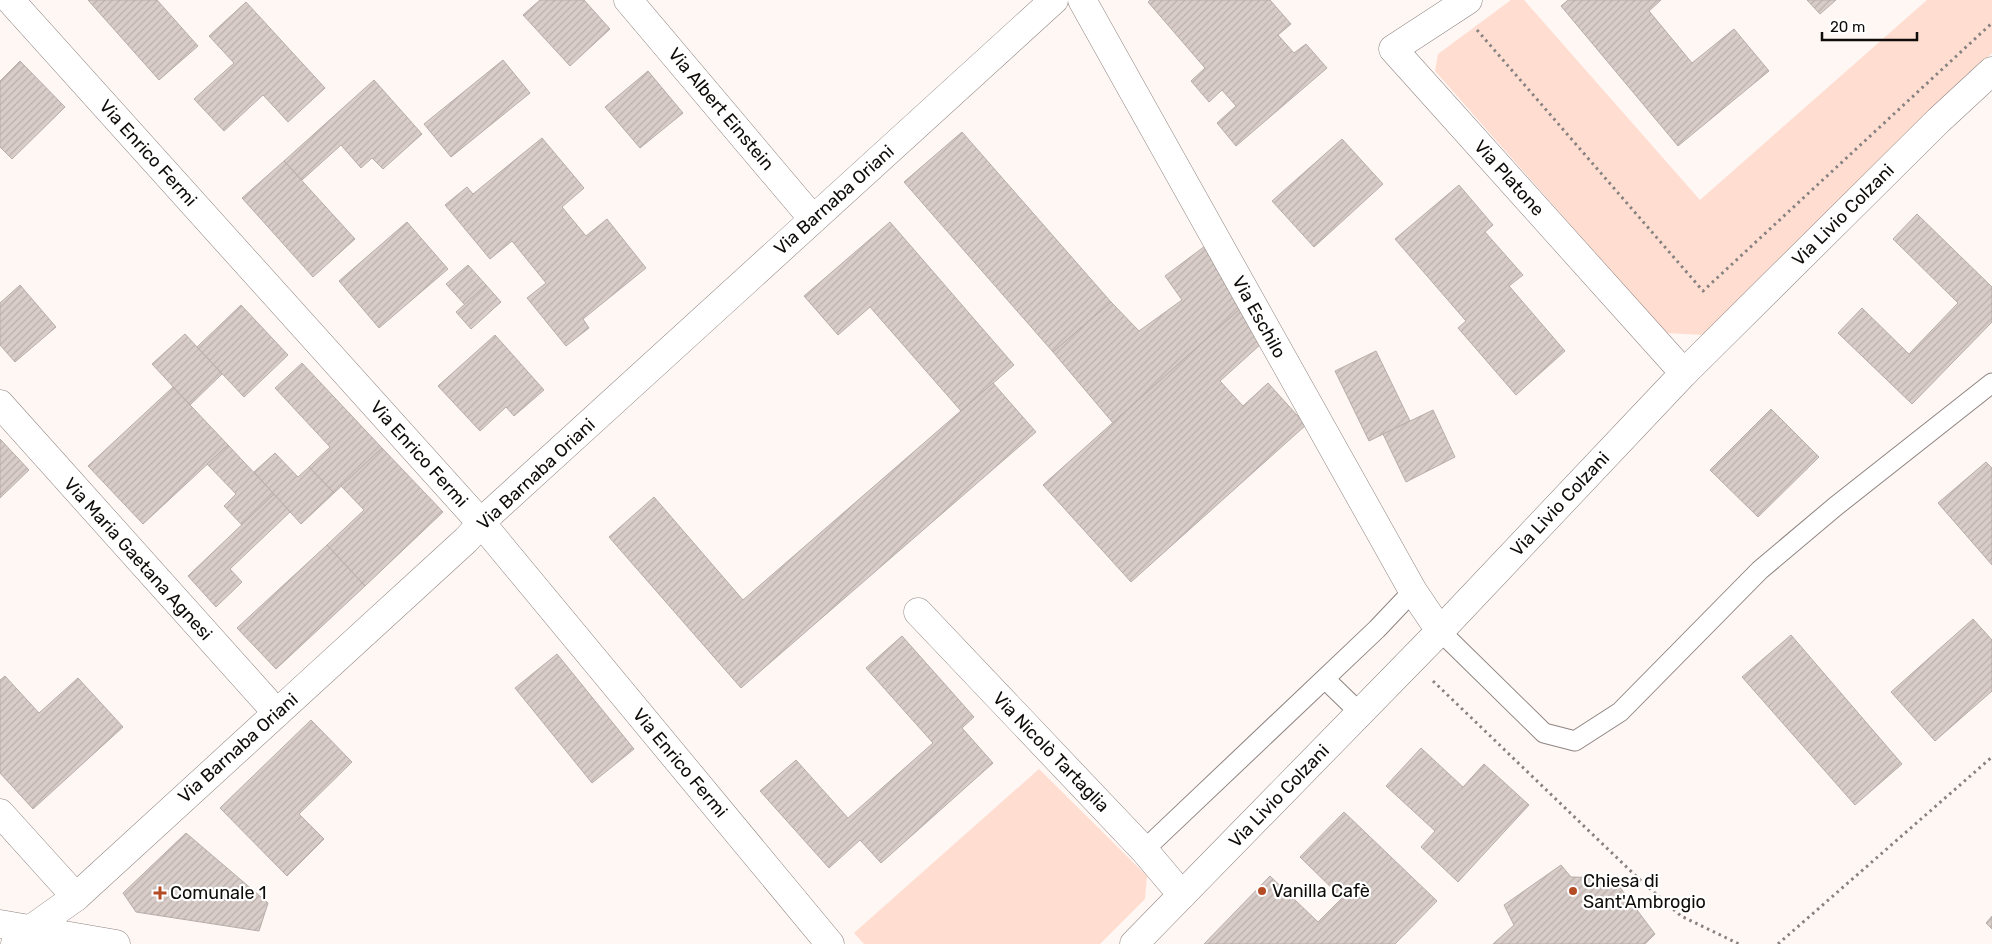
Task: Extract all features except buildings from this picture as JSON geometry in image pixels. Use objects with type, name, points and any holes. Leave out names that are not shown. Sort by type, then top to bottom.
[{"type":"street","name":"Via Enrico Fermi","points":[[10,0],[482,524],[830,944]]},
{"type":"street","name":"Via Albert Einstein","points":[[628,0],[813,219]]},
{"type":"street","name":"Via Barnaba Oriani","points":[[23,936],[76,897],[482,524],[492,512],[1054,0]]},
{"type":"street","name":"Via Eschilo","points":[[1082,0],[1413,591],[1440,631]]},
{"type":"street","name":"Via Platone","points":[[1462,3],[1394,49],[1684,373]]},
{"type":"street","name":"Via Livio Colzani","points":[[1134,944],[1440,631],[1684,373],[1939,120],[1992,71]]},
{"type":"street","name":"Via Maria Gaetana Agnesi","points":[[0,404],[277,713]]},
{"type":"street","name":"Via Nicolò Tartaglia","points":[[918,612],[1144,850],[1182,895]]},
{"type":"street","points":[[0,813],[76,897]]},
{"type":"street","points":[[0,924],[23,936],[116,944]]},
{"type":"lane","points":[[1440,631],[1544,733],[1575,741],[1620,712],[1760,570],[1836,506],[1992,383]]},
{"type":"lane","points":[[1144,850],[1325,678],[1413,591]]},
{"type":"lane","points":[[1325,678],[1360,713]]},
{"type":"path","points":[[1462,3],[1702,291],[1992,23]]},
{"type":"path","points":[[1411,660],[1639,879],[1681,916],[1739,944]]},
{"type":"path","points":[[1778,944],[1992,756]]},
{"type":"shaded area","points":[[1511,0],[1524,0],[1700,200],[1927,0],[1992,0],[1992,53],[1704,335],[1666,333],[1435,71],[1438,54]]},
{"type":"shaded area","points":[[1039,769],[1147,876],[1145,899],[1100,944],[864,944],[854,933]]},
{"type":"place","name":"Vanilla Cafè","points":[[1262,891]]},
{"type":"place","name":"Chiesa di Sant'Ambrogio","points":[[1573,891]]},
{"type":"place","name":"Comunale 1","points":[[160,893]]}]
